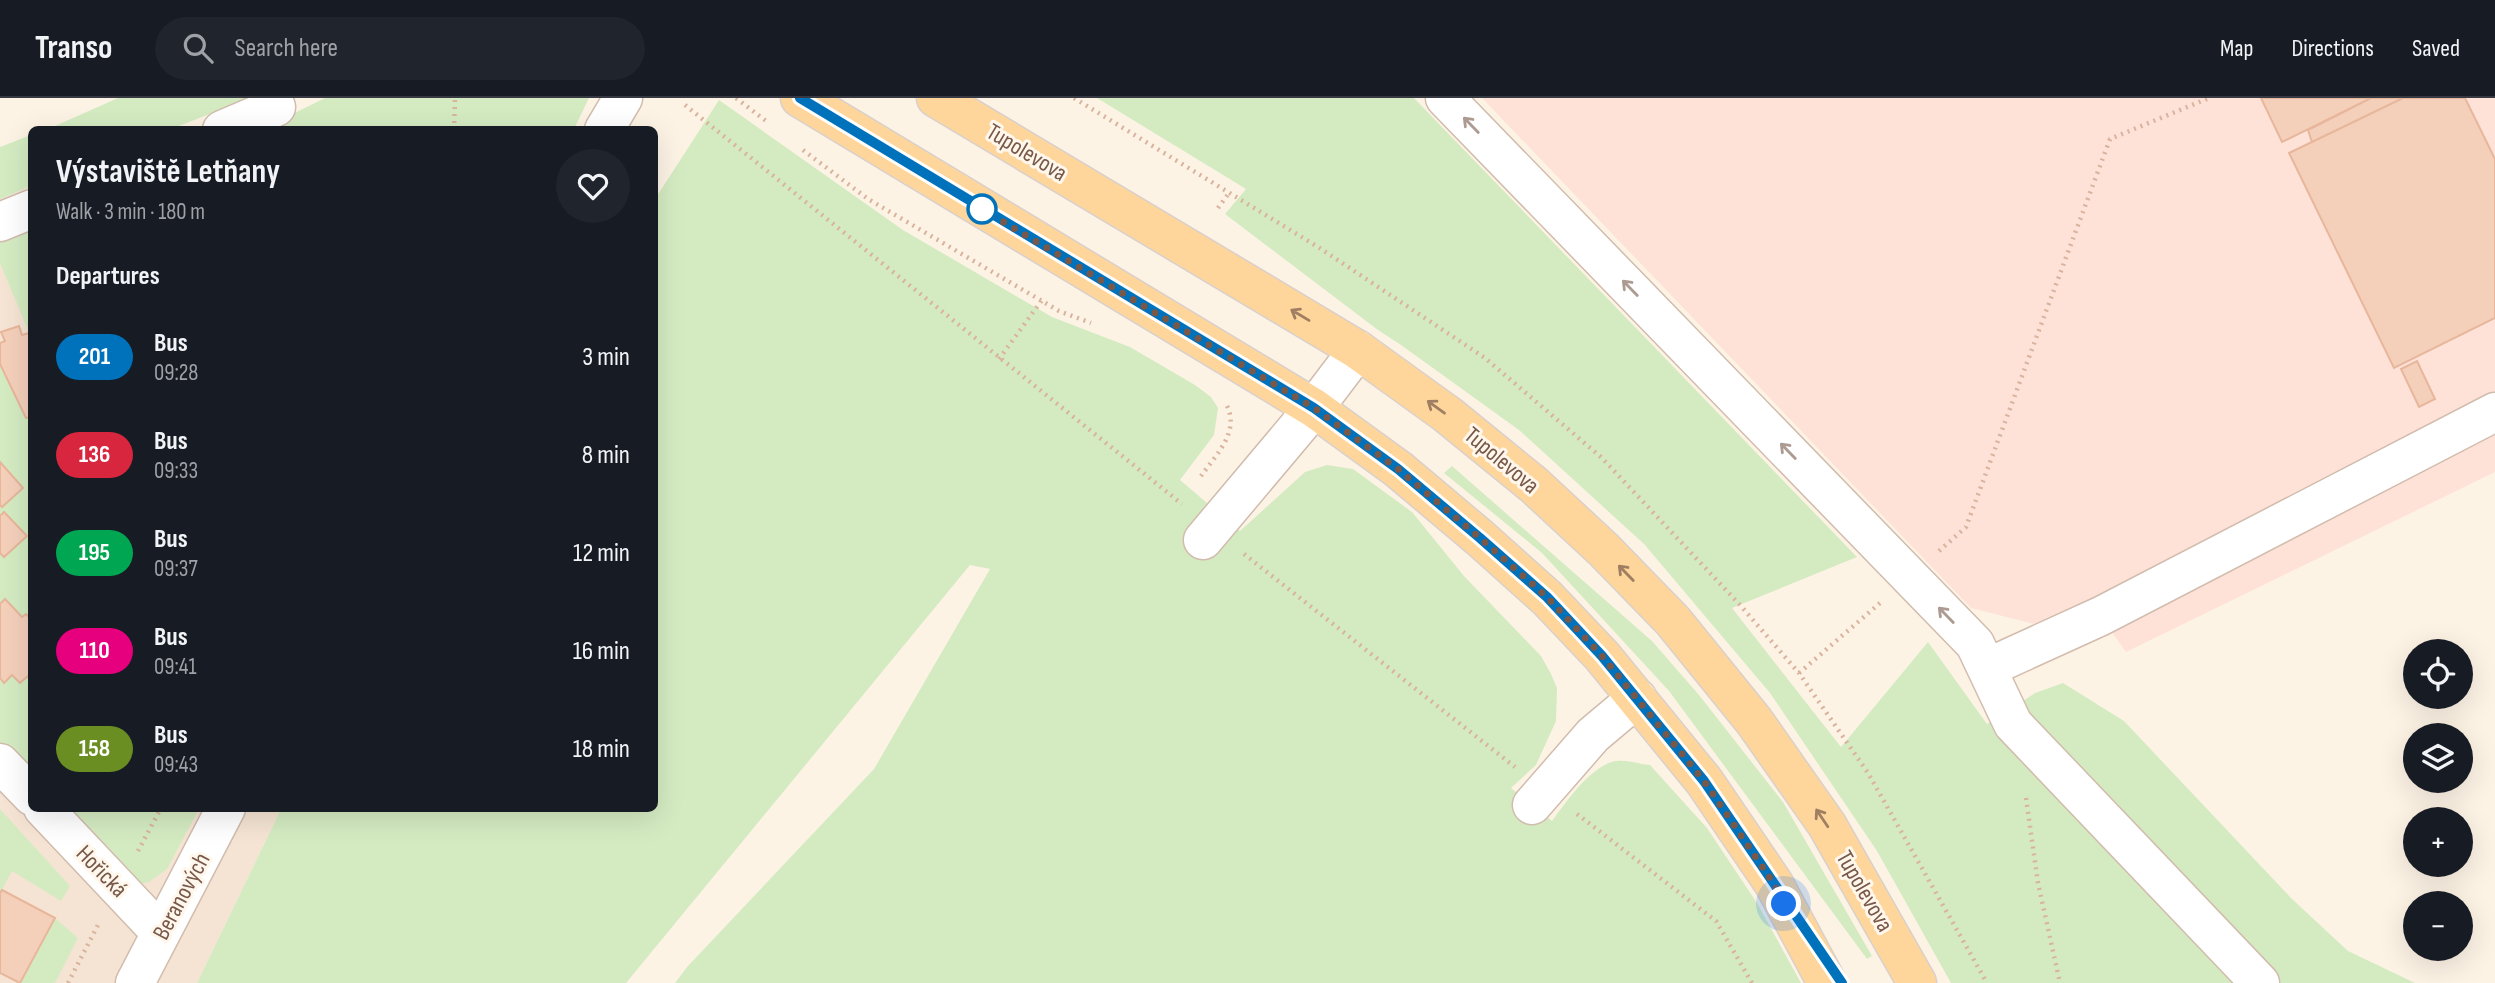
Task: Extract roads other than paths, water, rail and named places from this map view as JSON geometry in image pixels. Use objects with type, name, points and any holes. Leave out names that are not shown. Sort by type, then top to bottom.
[{"type":"main road","points":[[800,98],[1314,408],[1398,469],[1480,538],[1547,597],[1602,656],[1704,781],[1774,884],[1827,983]]},
{"type":"main road","name":"Tupolevova","points":[[936,98],[1358,350],[1448,415],[1534,485],[1604,550],[1673,621],[1754,721],[1827,825],[1917,983]]},
{"type":"street","points":[[606,126],[623,98]]},
{"type":"street","points":[[1445,98],[1975,644],[2013,724],[2260,983]]},
{"type":"street","points":[[231,126],[276,107]]},
{"type":"street","points":[[0,222],[28,210]]},
{"type":"street","points":[[1195,524],[1314,408],[1358,350]]},
{"type":"street","points":[[1987,668],[2101,616],[2495,412]]},
{"type":"street","points":[[1532,805],[1593,735],[1637,698]]},
{"type":"street","points":[[0,763],[28,792]]},
{"type":"street","name":"Hořická","points":[[47,812],[161,933]]},
{"type":"street","name":"Beranových","points":[[135,983],[224,812]]},
{"type":"street","points":[[1774,884],[1843,983]]}]
